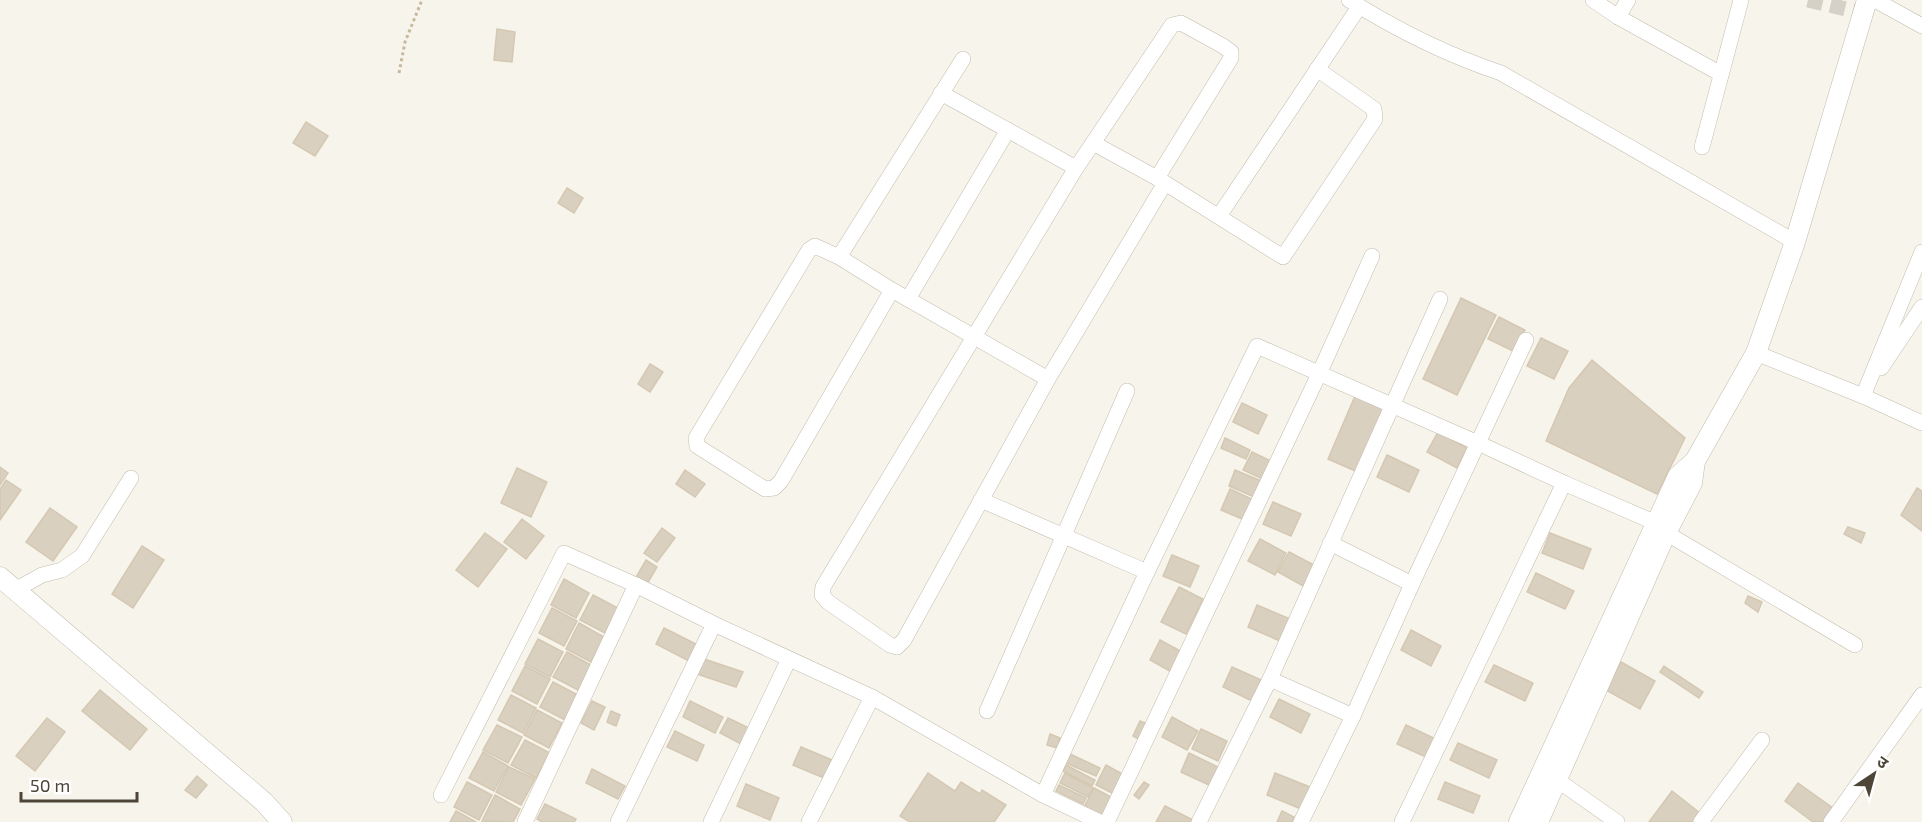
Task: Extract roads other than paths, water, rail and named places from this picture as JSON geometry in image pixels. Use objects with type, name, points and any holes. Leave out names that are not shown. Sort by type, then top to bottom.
[{"type":"street","points":[[1593,0],[1618,17],[1721,74]]},
{"type":"street","points":[[1618,17],[1628,0]]},
{"type":"street","points":[[1702,147],[1741,0]]},
{"type":"street","points":[[1534,819],[1549,774],[1661,528],[1678,476],[1695,461],[1756,353],[1795,242],[1867,0]]},
{"type":"street","points":[[1875,0],[1922,26]]},
{"type":"street","points":[[1219,216],[1317,69],[1354,3],[1429,45],[1467,62],[1501,73],[1795,242]]},
{"type":"street","points":[[1181,23],[1231,52],[1231,58],[1048,379],[904,640],[897,647],[890,645],[828,602],[822,595],[823,587],[1093,143],[1172,25],[1181,23]]},
{"type":"street","points":[[839,257],[963,59]]},
{"type":"street","points":[[1093,143],[1161,180],[1283,257],[1375,119],[1374,109],[1317,69]]},
{"type":"street","points":[[942,93],[1076,168]]},
{"type":"street","points":[[908,299],[1008,130]]},
{"type":"street","points":[[892,290],[781,481],[774,488],[765,489],[697,446],[696,438],[809,250],[815,246],[839,257],[1048,379]]},
{"type":"street","points":[[1863,396],[1922,252]]},
{"type":"street","points":[[1107,822],[1319,374],[1372,256]]},
{"type":"street","points":[[1199,822],[1270,679],[1440,299]]},
{"type":"street","points":[[1863,396],[1922,307]]},
{"type":"street","points":[[1301,822],[1353,716],[1526,340]]},
{"type":"street","points":[[1043,795],[1147,572],[1257,346],[1478,443],[1661,528],[1855,645]]},
{"type":"street","points":[[1756,353],[1863,396],[1922,423]]},
{"type":"street","points":[[987,711],[1127,391]]},
{"type":"street","points":[[15,590],[42,575],[62,570],[82,556],[131,478]]},
{"type":"street","points":[[1402,822],[1564,483]]},
{"type":"street","points":[[981,500],[1147,572]]},
{"type":"street","points":[[1330,543],[1412,584]]},
{"type":"street","points":[[441,795],[564,553],[872,697],[1043,795],[1100,822]]},
{"type":"street","points":[[0,577],[264,802],[282,822]]},
{"type":"street","points":[[525,822],[636,585]]},
{"type":"street","points":[[618,822],[714,624]]},
{"type":"street","points":[[711,822],[789,659]]},
{"type":"street","points":[[1270,679],[1353,716]]},
{"type":"street","points":[[1831,822],[1922,694]]},
{"type":"street","points":[[809,822],[872,697]]},
{"type":"street","points":[[1701,822],[1762,740]]},
{"type":"street","points":[[1549,774],[1617,822]]},
{"type":"tunnel","points":[[1808,0],[1863,13]]}]
